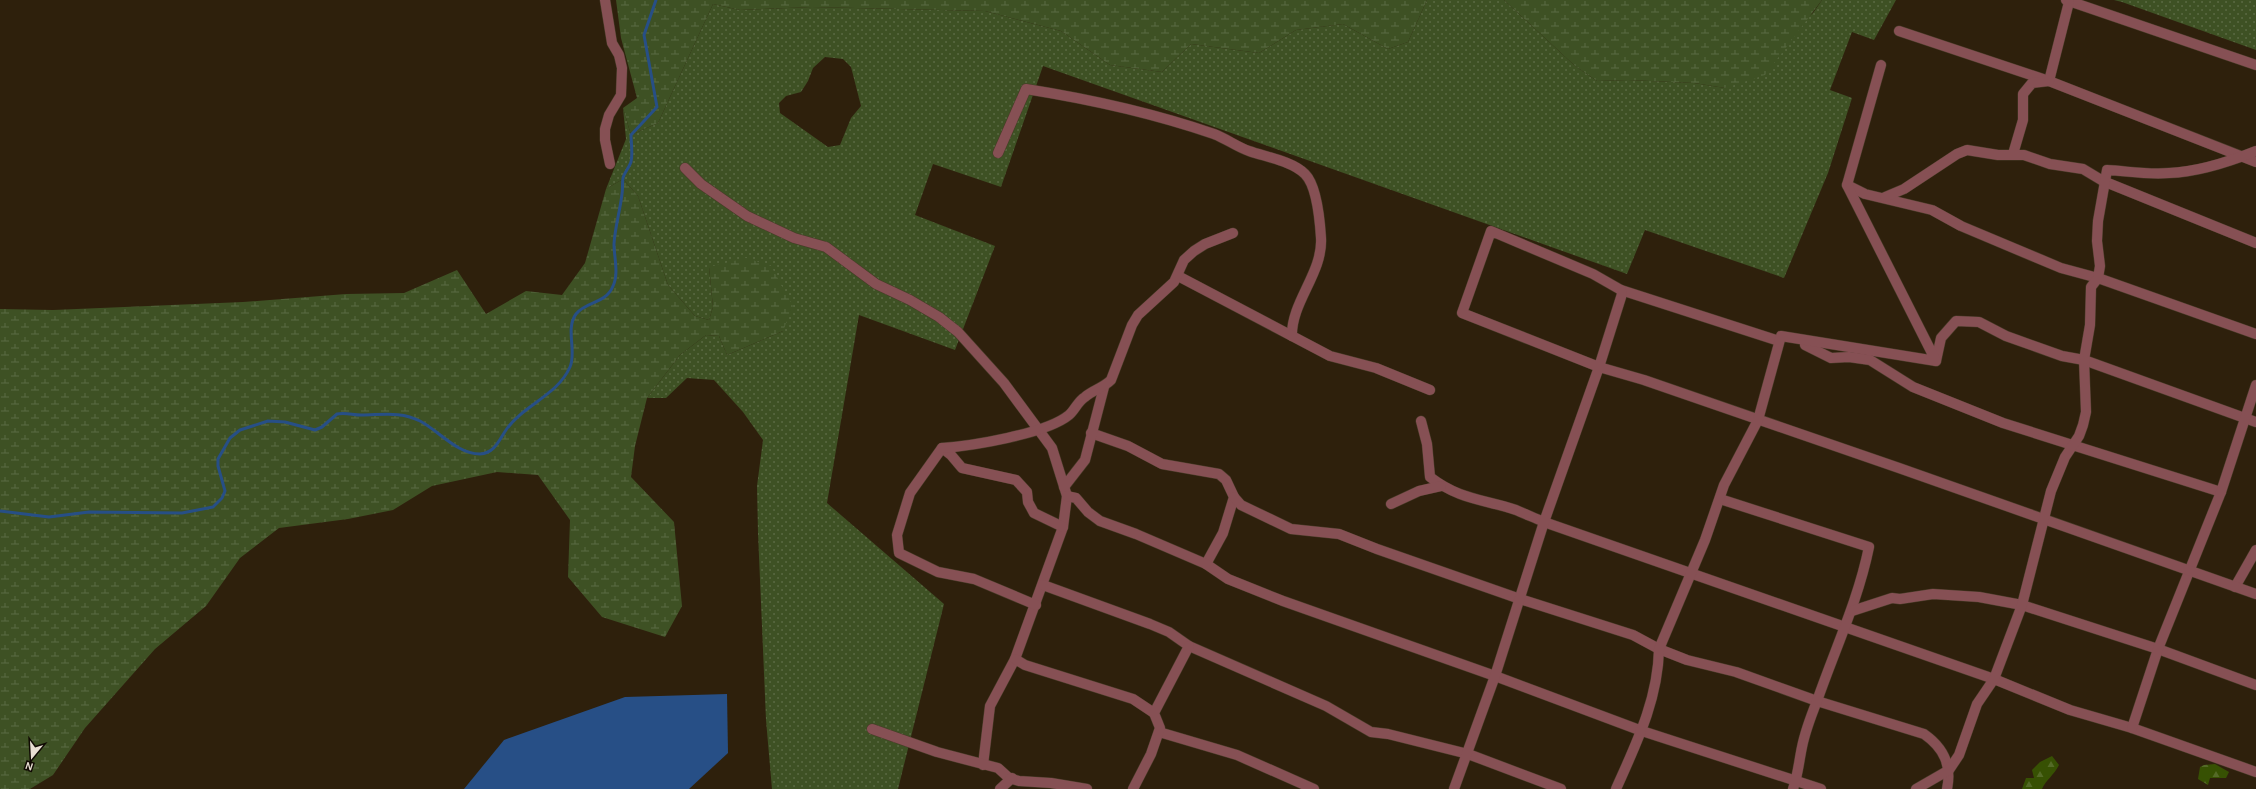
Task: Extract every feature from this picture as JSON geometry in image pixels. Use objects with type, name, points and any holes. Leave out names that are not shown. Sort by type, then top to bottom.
[{"type":"street","points":[[605,0],[612,43],[619,55],[622,68],[621,95],[609,115],[605,129],[605,140],[610,164]]},
{"type":"street","points":[[2049,81],[2067,1],[2256,65]]},
{"type":"street","points":[[1899,31],[2049,81],[2256,162]]},
{"type":"street","points":[[1881,65],[1847,185],[1936,362]]},
{"type":"street","points":[[2013,154],[2023,120],[2023,94],[2032,83],[2049,81]]},
{"type":"street","points":[[998,153],[1026,89],[1102,103],[1194,128],[1214,134],[1247,150],[1296,168],[1306,175],[1314,192],[1319,212],[1322,240],[1318,261],[1293,322],[1292,336]]},
{"type":"street","points":[[1885,197],[1904,189],[1957,154],[1967,150],[1998,155],[2013,154],[2034,158],[2050,164],[2083,169],[2103,181],[2256,243]]},
{"type":"street","points":[[1916,789],[1949,770],[1959,755],[1977,704],[1994,679],[2022,606],[2051,491],[2072,446],[2079,436],[2086,412],[2084,360],[2090,325],[2091,287],[2098,278],[2100,266],[2097,241],[2098,221],[2103,181],[2106,170],[2141,174],[2170,173],[2240,157],[2256,151]]},
{"type":"street","points":[[685,168],[701,184],[747,216],[794,238],[826,247],[876,284],[910,300],[939,317],[970,344],[1004,382],[1040,429],[1052,448],[1065,492],[1063,527],[1036,605],[1015,659],[990,706],[983,765]]},
{"type":"street","points":[[1847,185],[1865,194],[1885,197],[1932,210],[1961,226],[2061,268],[2098,278],[2256,334]]},
{"type":"street","points":[[2221,492],[2072,446],[2003,422],[1912,387],[1870,360],[1849,357],[1831,358],[1815,348],[1780,339],[1621,290],[1593,274],[1491,231],[1462,313],[1599,367],[1644,380],[2256,594]]},
{"type":"street","points":[[1036,605],[974,579],[938,572],[903,555],[897,549],[896,535],[910,493],[942,448],[975,445],[1040,429],[1068,416],[1084,397],[1104,387],[1110,380],[1132,325],[1138,315],[1164,292],[1178,276],[1184,260],[1205,244],[1234,233]]},
{"type":"street","points":[[1178,276],[1330,356],[1376,368],[1430,390]]},
{"type":"street","points":[[1454,789],[1468,754],[1495,676],[1544,522],[1599,367],[1620,302],[1621,290]]},
{"type":"street","points":[[1936,362],[1941,338],[1956,321],[1979,322],[2006,336],[2062,356],[2084,360],[2256,422]]},
{"type":"street","points":[[1780,339],[1936,362]]},
{"type":"street","points":[[1616,789],[1642,731],[1652,701],[1659,666],[1659,649],[1720,499],[1724,484],[1758,420],[1780,339]]},
{"type":"street","points":[[2132,728],[2158,649],[2221,492],[2256,385]]},
{"type":"street","points":[[1065,492],[1085,460],[1104,387]]},
{"type":"street","points":[[1421,421],[1427,444],[1428,472],[1430,477],[1442,486],[1472,500],[1515,510],[1544,522],[1691,572],[1994,679],[2070,710],[2132,728],[2256,772]]},
{"type":"street","points":[[1091,433],[1128,446],[1162,464],[1219,474],[1226,480],[1234,497],[1241,505],[1291,529],[1339,534],[1520,599],[1632,636],[1687,660],[1736,672],[1817,701],[1924,734],[1932,740],[1942,752],[1949,770],[1948,789]]},
{"type":"street","points":[[942,448],[952,455],[962,468],[1016,480],[1027,492],[1028,502],[1034,513],[1063,527]]},
{"type":"street","points":[[1391,504],[1419,491],[1442,486]]},
{"type":"street","points":[[1065,492],[1076,498],[1088,512],[1100,521],[1136,534],[1206,564],[1228,579],[1283,601],[1495,676],[1642,731],[1795,784],[1821,789]]},
{"type":"street","points":[[1206,564],[1222,533],[1234,497]]},
{"type":"street","points":[[1720,499],[1869,547],[1863,575],[1852,610],[1817,701],[1802,746],[1795,784]]},
{"type":"street","points":[[2236,587],[2256,550]]},
{"type":"street","points":[[1043,585],[1169,632],[1189,646],[1326,706],[1371,732],[1468,754],[1561,789]]},
{"type":"street","points":[[1852,610],[1882,600],[1933,594],[1979,597],[2022,606],[2158,649],[2256,685]]},
{"type":"street","points":[[1154,713],[1189,646]]},
{"type":"street","points":[[1015,659],[1025,665],[1133,699],[1154,713],[1160,723],[1159,732],[1151,754],[1133,789]]},
{"type":"street","points":[[872,729],[937,752],[998,768],[1012,778],[1087,789]]},
{"type":"street","points":[[1159,732],[1237,755],[1314,789]]},
{"type":"street","points":[[1000,789],[1012,778]]},
{"type":"green space","points":[[616,0],[1427,0],[1408,42],[1388,49],[1343,24],[1296,30],[1259,53],[1191,44],[1162,72],[1110,65],[1061,31],[985,11],[812,7],[740,10],[713,4],[658,123],[631,135],[623,108],[637,98],[621,38]]},
{"type":"green space","points":[[1427,0],[1504,0],[1575,66],[1597,81],[1628,80],[1694,83],[1725,88],[1813,13],[1822,0],[1896,0],[1874,40],[1852,32],[1830,90],[1852,98],[1828,173],[1784,278],[1645,230],[1627,274],[1043,66],[1001,187],[933,164],[915,215],[995,246],[955,350],[859,315],[827,503],[944,604],[898,789],[772,789],[766,720],[758,533],[757,486],[763,440],[743,412],[714,380],[687,378],[666,398],[647,398],[680,355],[706,335],[719,336],[727,355],[783,331],[709,267],[713,307],[709,320],[695,316],[668,285],[638,196],[623,179],[606,189],[626,139],[623,108],[631,135],[658,123],[713,4],[740,10],[812,7],[985,11],[1061,31],[1110,65],[1162,72],[1191,44],[1259,53],[1296,30],[1343,24],[1388,49],[1408,42]],"holes":[[[825,57],[843,59],[851,67],[861,106],[851,118],[840,145],[828,147],[780,113],[779,103],[786,96],[801,92],[808,81],[813,68]]]},
{"type":"green space","points":[[1504,0],[1822,0],[1765,75],[1725,88],[1694,83],[1628,80],[1597,81],[1575,66]]},
{"type":"green space","points":[[2114,0],[2256,0],[2256,50],[2122,2]]},
{"type":"green space","points":[[623,179],[638,196],[668,285],[695,316],[709,320],[713,307],[709,267],[746,258],[771,266],[793,306],[783,331],[727,355],[719,336],[706,335],[680,355],[647,398],[635,446],[631,477],[674,522],[682,606],[665,637],[602,617],[568,577],[570,520],[538,475],[497,472],[432,486],[393,510],[348,519],[279,528],[240,558],[206,606],[155,649],[85,728],[53,775],[30,789],[0,789],[0,309],[53,310],[243,302],[346,294],[404,293],[457,270],[486,314],[526,291],[562,295],[585,263],[606,189]]},
{"type":"green space","points":[[2052,756],[2059,765],[2042,789],[2022,789],[2026,778],[2034,778],[2032,770],[2040,762]]},
{"type":"green space","points":[[2215,764],[2229,772],[2226,778],[2210,778],[2208,785],[2198,779],[2200,767]]},
{"type":"water","points":[[727,694],[728,753],[689,789],[464,789],[504,740],[625,697]]},
{"type":"waterway","points":[[0,511],[49,517],[89,512],[182,513],[213,507],[222,498],[225,491],[218,466],[218,459],[230,438],[240,430],[268,421],[285,422],[315,430],[322,427],[337,414],[399,415],[420,421],[456,446],[472,453],[480,454],[493,449],[513,421],[549,393],[564,377],[572,361],[571,326],[576,314],[580,310],[606,296],[610,292],[615,281],[616,271],[614,244],[623,178],[632,159],[631,135],[657,107],[644,35],[656,0]]}]
